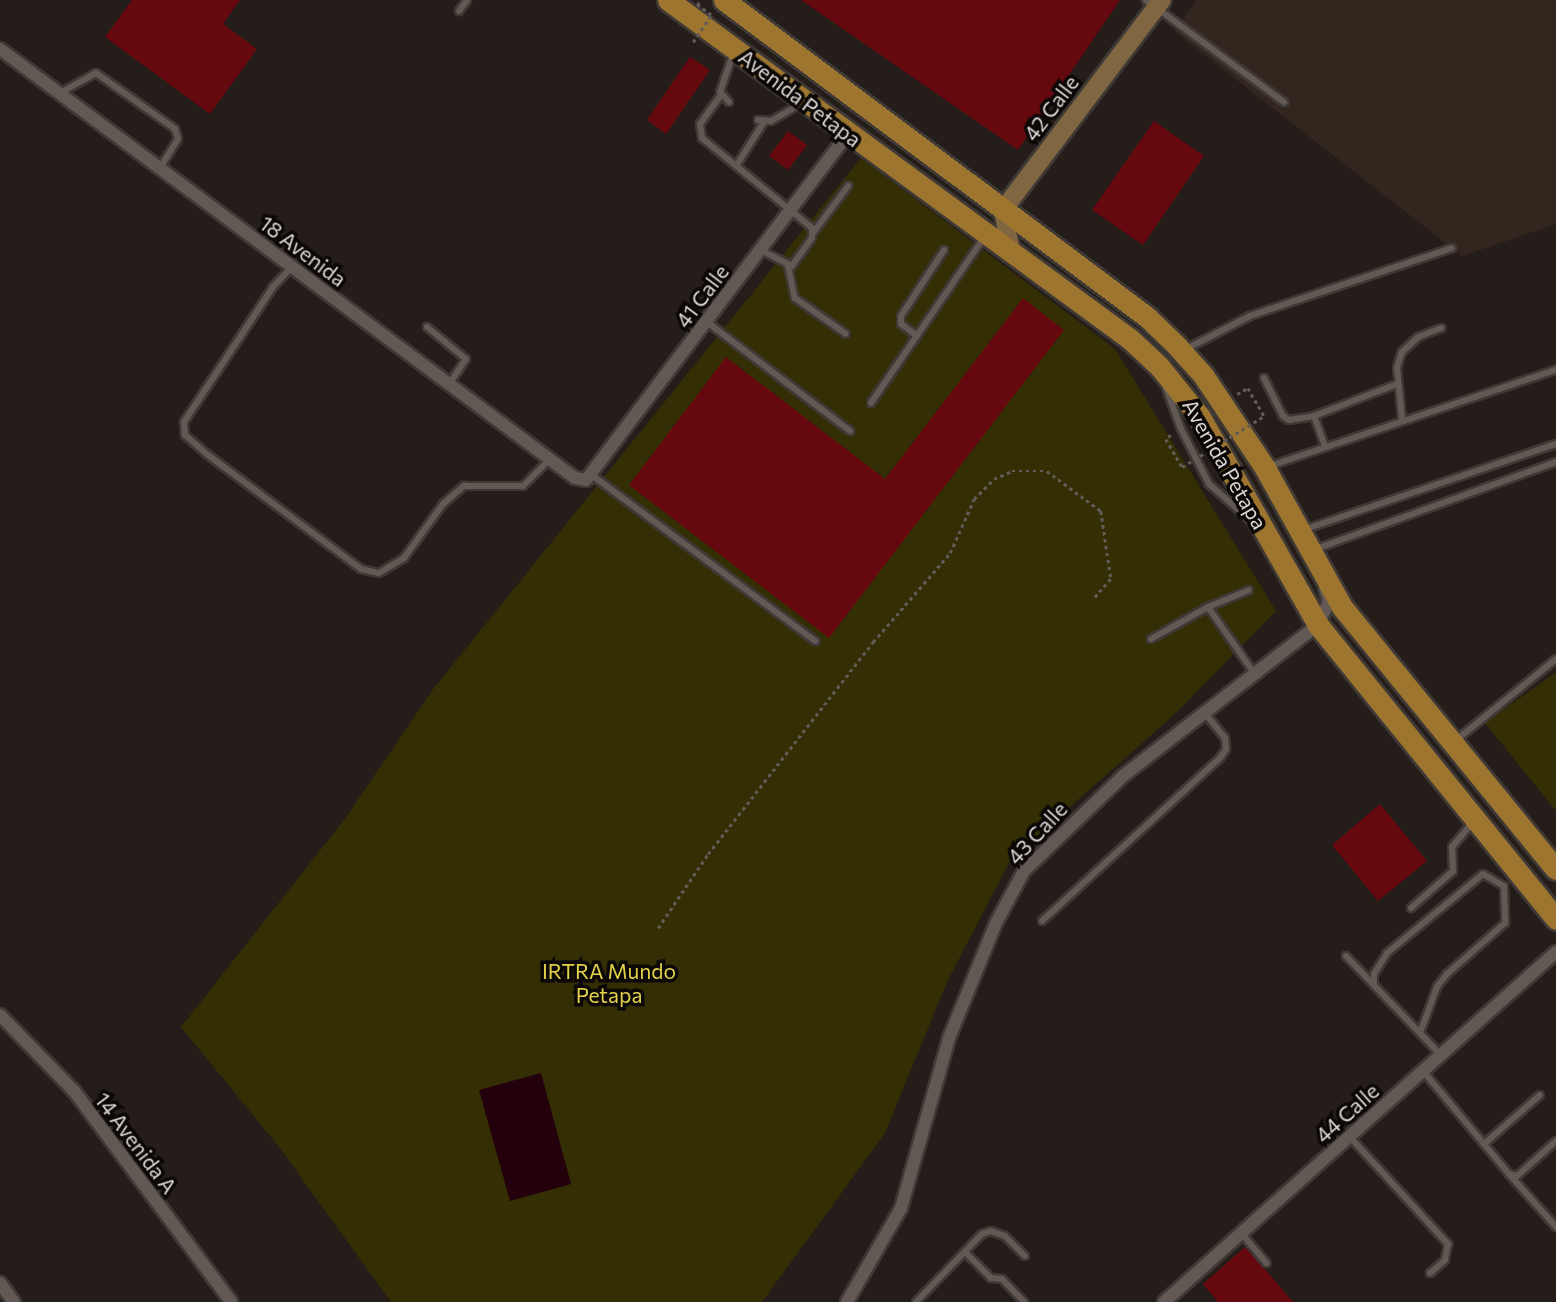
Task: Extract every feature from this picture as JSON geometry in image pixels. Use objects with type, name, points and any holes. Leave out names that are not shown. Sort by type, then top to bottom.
[{"type":"main road","name":"Avenida Petapa","points":[[668,0],[1130,339],[1159,366],[1200,417],[1318,625],[1556,919]]},
{"type":"main road","name":"Avenida Petapa","points":[[724,0],[1147,317],[1182,352],[1265,468],[1342,607],[1451,744],[1556,869]]},
{"type":"street","name":"42 Calle","points":[[1003,210],[1154,2]]},
{"type":"street","name":"18 Avenida","points":[[0,49],[550,459],[589,478]]},
{"type":"street","name":"41 Calle","points":[[589,478],[848,134]]},
{"type":"street","points":[[1003,210],[1011,252]]},
{"type":"street","points":[[1309,546],[1329,601],[1318,625]]},
{"type":"street","name":"43 Calle","points":[[847,1302],[901,1208],[949,1038],[1017,882],[1075,819],[1205,712],[1318,625]]},
{"type":"street","name":"44 Calle","points":[[1164,1302],[1556,952]]},
{"type":"street","name":"14 Avenida A","points":[[0,1015],[74,1091],[231,1302]]},
{"type":"street","points":[[0,1283],[14,1302]]},
{"type":"lane","points":[[459,11],[467,0]]},
{"type":"lane","points":[[1154,2],[1284,102]]},
{"type":"lane","points":[[735,50],[721,95],[699,132],[736,166],[809,223],[813,233]]},
{"type":"lane","points":[[59,93],[96,73],[175,129],[178,139],[159,169]]},
{"type":"lane","points":[[721,95],[729,102]]},
{"type":"lane","points":[[736,166],[761,121],[804,102]]},
{"type":"lane","points":[[788,266],[848,186]]},
{"type":"lane","points":[[871,403],[986,235]]},
{"type":"lane","points":[[1182,352],[1250,316],[1452,248]]},
{"type":"lane","points":[[761,250],[788,266],[795,298],[846,334]]},
{"type":"lane","points":[[917,336],[901,324],[901,316],[944,250]]},
{"type":"lane","points":[[292,267],[273,287],[184,422],[185,435],[208,456],[361,569],[379,573],[404,558],[443,504],[464,486],[523,486],[550,459]]},
{"type":"lane","points":[[707,322],[850,430]]},
{"type":"lane","points":[[427,327],[465,356],[466,362],[449,384]]},
{"type":"lane","points":[[1402,419],[1397,384],[1402,352],[1418,337],[1441,328]]},
{"type":"lane","points":[[1265,468],[1402,419],[1556,370]]},
{"type":"lane","points":[[1264,377],[1286,419],[1314,416],[1397,384]]},
{"type":"lane","points":[[1314,416],[1325,446]]},
{"type":"lane","points":[[1309,546],[1556,444]]},
{"type":"lane","points":[[1309,546],[1556,463]]},
{"type":"lane","points":[[589,478],[815,641]]},
{"type":"lane","points":[[1151,639],[1208,607],[1249,590]]},
{"type":"lane","points":[[1208,607],[1254,673]]},
{"type":"lane","points":[[1451,744],[1556,659]]},
{"type":"lane","points":[[1042,921],[1220,758],[1226,749],[1225,738],[1205,712]]},
{"type":"lane","points":[[1411,908],[1453,872],[1452,847],[1476,820]]},
{"type":"lane","points":[[1374,985],[1378,963],[1387,953],[1483,874],[1504,886],[1505,923],[1447,974],[1420,1034]]},
{"type":"lane","points":[[1346,956],[1441,1055]]},
{"type":"lane","points":[[1423,1070],[1556,1227]]},
{"type":"lane","points":[[1484,1144],[1540,1096]]},
{"type":"lane","points":[[1349,1136],[1447,1244],[1445,1260],[1430,1273]]},
{"type":"lane","points":[[1509,1174],[1517,1176],[1556,1141]]},
{"type":"lane","points":[[916,1302],[965,1252],[990,1231],[1005,1236],[1025,1256]]},
{"type":"lane","points":[[1242,1234],[1266,1262]]},
{"type":"lane","points":[[965,1252],[991,1278],[1002,1279],[1024,1302]]},
{"type":"path","points":[[693,42],[711,15],[697,5],[701,0]]},
{"type":"path","points":[[1166,439],[1182,467],[1264,416],[1248,388]]},
{"type":"path","points":[[658,928],[708,854],[873,642],[950,553],[974,499],[994,479],[1012,471],[1047,471],[1101,511],[1111,579],[1093,600]]},
{"type":"shaded area","points":[[1197,0],[1556,0],[1556,224],[1462,256],[1174,31]]},
{"type":"shaded area","points":[[541,1073],[571,1184],[510,1201],[479,1090]]},
{"type":"green space","name":"IRTRA Mundo Petapa","points":[[861,158],[1115,349],[1276,611],[1176,713],[1011,859],[947,982],[885,1133],[762,1302],[391,1302],[279,1147],[181,1027],[344,820],[434,688]]},
{"type":"green space","points":[[1556,672],[1556,811],[1485,723]]},
{"type":"building","points":[[132,0],[240,0],[223,24],[257,49],[210,114],[105,37]]},
{"type":"building","points":[[801,0],[1120,0],[1018,150]]},
{"type":"building","points":[[690,57],[710,70],[666,134],[647,120]]},
{"type":"building","points":[[1154,121],[1204,156],[1143,245],[1092,210]]},
{"type":"building","points":[[788,131],[807,145],[788,170],[769,156]]},
{"type":"building","points":[[1023,298],[1064,330],[829,638],[629,485],[726,357],[885,479]]},
{"type":"building","points":[[1380,804],[1427,861],[1378,901],[1332,845]]},
{"type":"building","points":[[1245,1247],[1293,1302],[1218,1302],[1203,1284]]}]
